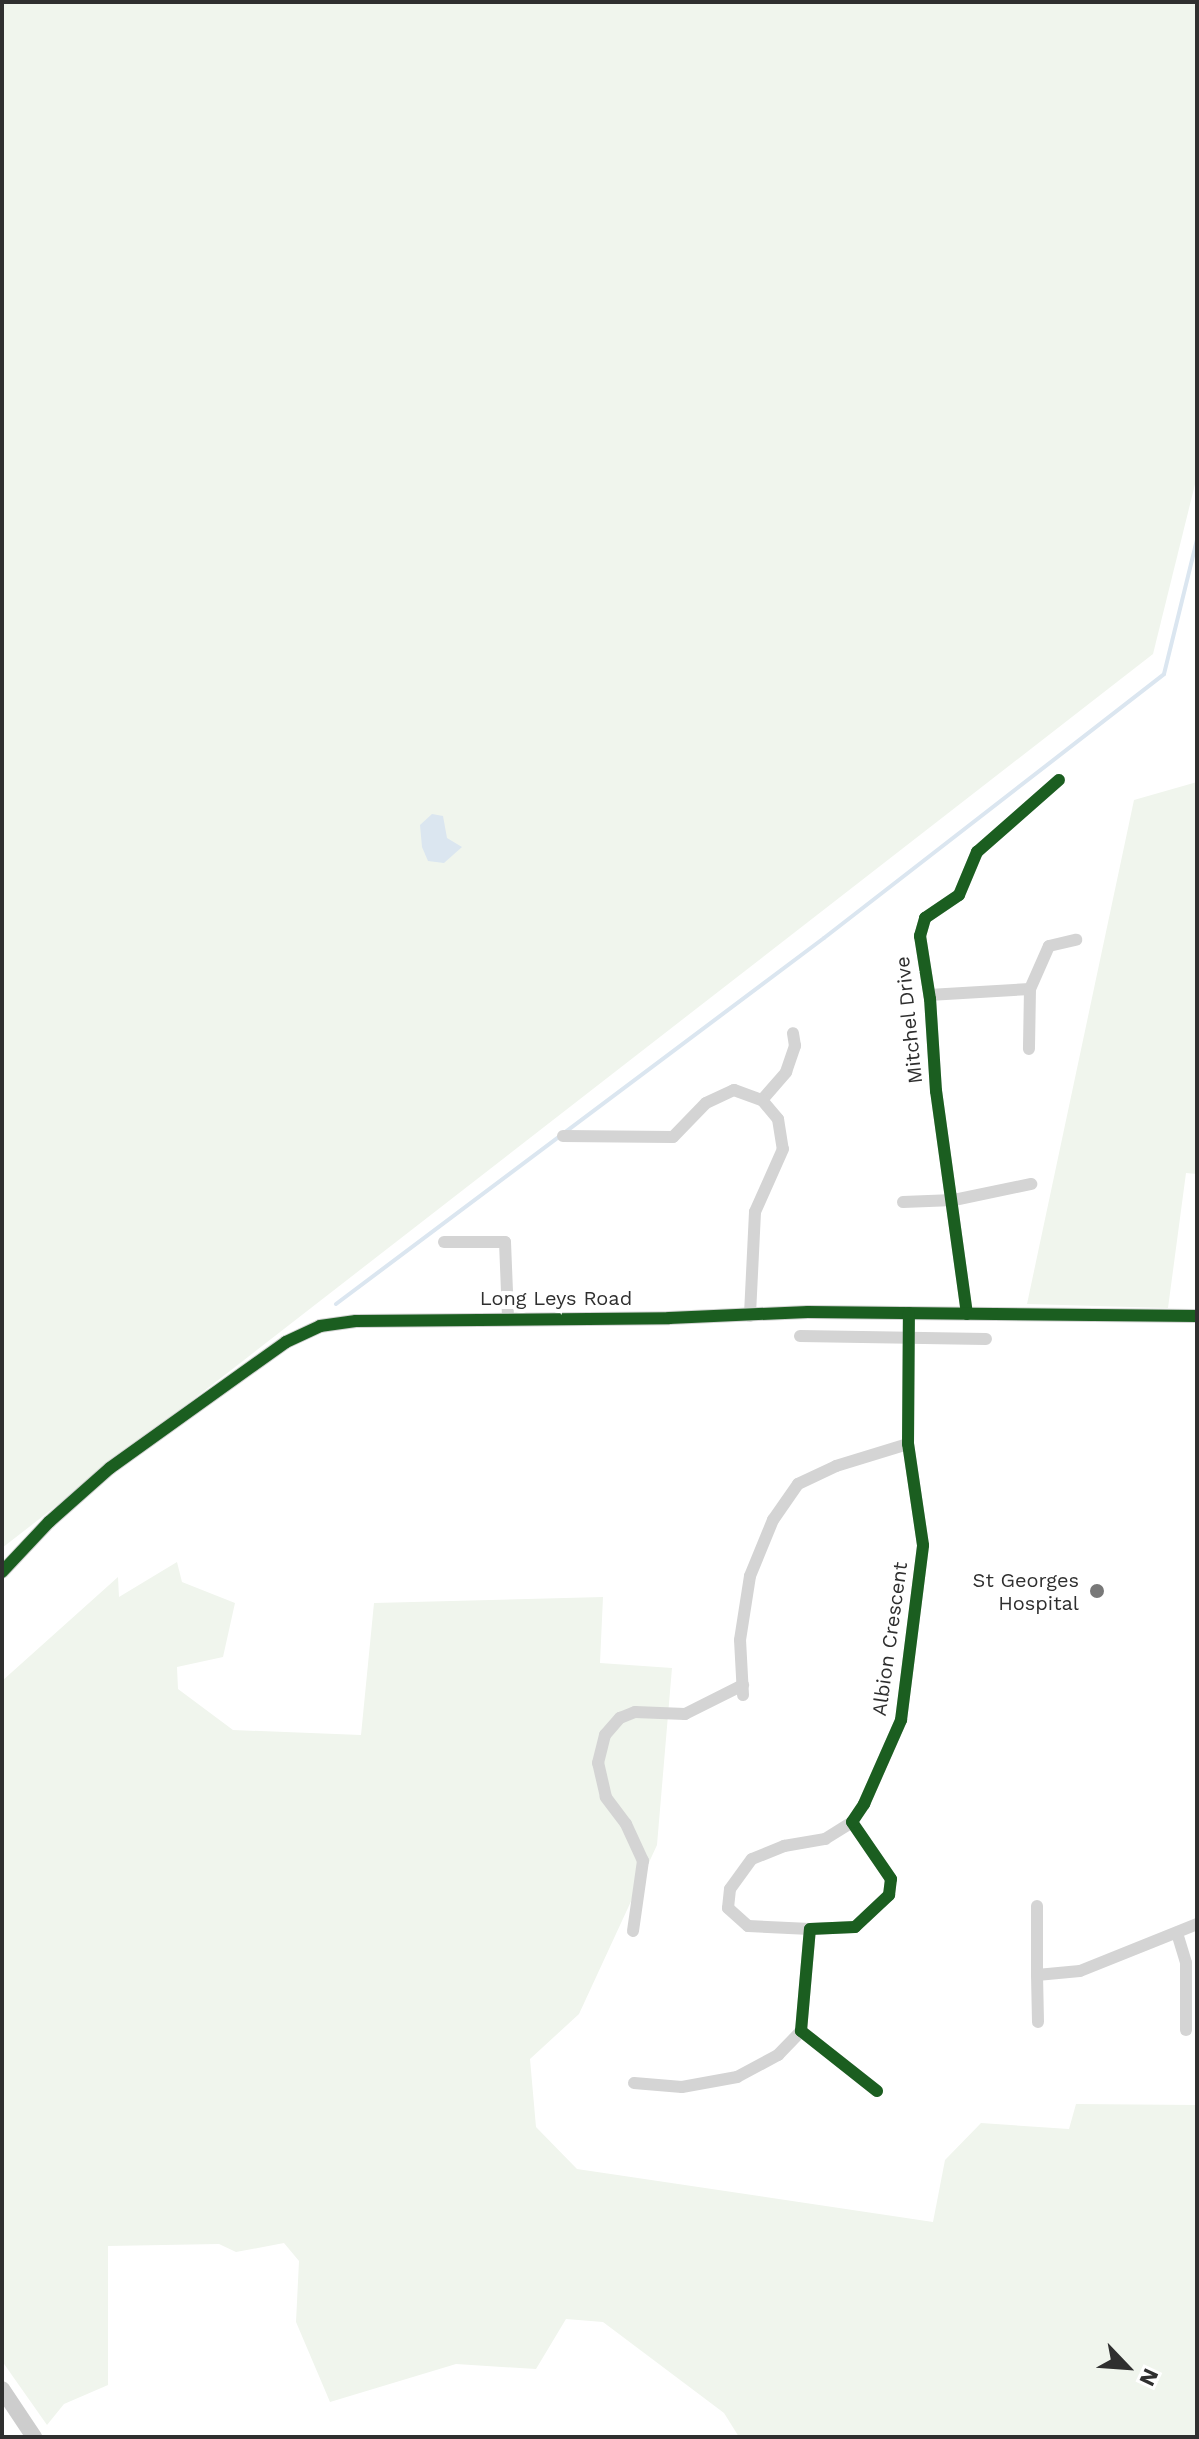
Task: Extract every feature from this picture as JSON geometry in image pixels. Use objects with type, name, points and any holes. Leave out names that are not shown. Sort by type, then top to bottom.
[{"type":"main road","points":[[2,2389],[34,2437]]},
{"type":"street","name":"Mitchel Drive","points":[[967,1314],[954,1200],[936,1091],[929,995],[920,936],[925,918],[959,895],[977,852],[1059,780]]},
{"type":"street","points":[[1029,1049],[1030,989],[1049,946],[1076,940]]},
{"type":"street","points":[[929,995],[1030,989]]},
{"type":"street","points":[[762,1100],[786,1072],[795,1046],[793,1033]]},
{"type":"street","points":[[563,1136],[673,1137],[706,1103],[734,1090],[762,1100],[778,1119],[783,1149],[755,1212],[750,1316]]},
{"type":"street","points":[[903,1202],[954,1200],[1031,1184]]},
{"type":"street","points":[[444,1242],[505,1242],[508,1318]]},
{"type":"street","name":"Long Leys Road","points":[[2,1572],[104,1472],[308,1330],[356,1321],[750,1316],[808,1312],[1197,1316]]},
{"type":"street","name":"Albion Crescent","points":[[852,1822],[864,1804],[901,1720],[923,1545],[908,1444],[909,1313]]},
{"type":"street","points":[[800,1336],[986,1339]]},
{"type":"street","points":[[633,1931],[643,1861],[626,1824],[606,1797],[598,1763],[605,1735],[620,1718],[627,1715],[685,1714],[743,1690],[740,1640],[750,1576],[773,1520],[798,1484],[836,1466],[908,1444]]},
{"type":"street","points":[[852,1822],[891,1879],[889,1895],[855,1927],[810,1929],[748,1926],[728,1908],[730,1889],[752,1859],[784,1846],[825,1839],[852,1822]]},
{"type":"street","points":[[1037,1906],[1038,2022]]},
{"type":"street","points":[[1037,1975],[1080,1971],[1197,1924]]},
{"type":"street","points":[[634,2083],[682,2087],[737,2077],[778,2055],[801,2031],[810,1929]]},
{"type":"street","points":[[1177,1933],[1186,1963],[1186,2030]]},
{"type":"street","points":[[801,2031],[877,2091]]},
{"type":"shaded area","points":[[2,2],[1197,2],[1197,476],[1153,654],[2,1548]]},
{"type":"shaded area","points":[[1197,782],[1197,1174],[1186,1173],[1168,1308],[1027,1304],[1134,800]]},
{"type":"shaded area","points":[[432,814],[443,816],[447,838],[462,847],[444,863],[428,861],[422,847],[420,825]]},
{"type":"shaded area","points":[[177,1562],[182,1582],[235,1603],[223,1657],[177,1667],[178,1689],[233,1730],[361,1735],[374,1603],[603,1597],[600,1663],[672,1668],[657,1845],[579,2014],[530,2059],[536,2127],[577,2169],[933,2222],[945,2160],[981,2123],[1069,2129],[1076,2104],[1197,2105],[1197,2437],[739,2437],[724,2413],[603,2322],[566,2319],[536,2369],[456,2364],[330,2402],[296,2322],[299,2261],[284,2243],[236,2252],[219,2244],[108,2246],[108,2385],[64,2404],[47,2425],[2,2361],[2,1681],[118,1577],[119,1597]]},
{"type":"waterway","points":[[336,1304],[824,938],[1164,674],[1197,540]]},
{"type":"cycle path","points":[[967,1314],[936,1091],[930,999],[920,936],[925,918],[959,895],[977,852],[1059,780]]},
{"type":"cycle path","points":[[2,1572],[49,1522],[110,1468],[286,1342],[320,1326],[356,1321],[669,1318],[808,1312],[1197,1316]]},
{"type":"cycle path","points":[[877,2091],[801,2031],[810,1929],[855,1927],[889,1895],[891,1879],[852,1822],[864,1804],[901,1720],[923,1545],[908,1444],[909,1313]]},
{"type":"place","name":"St Georges Hospital","points":[[1097,1591]]}]
